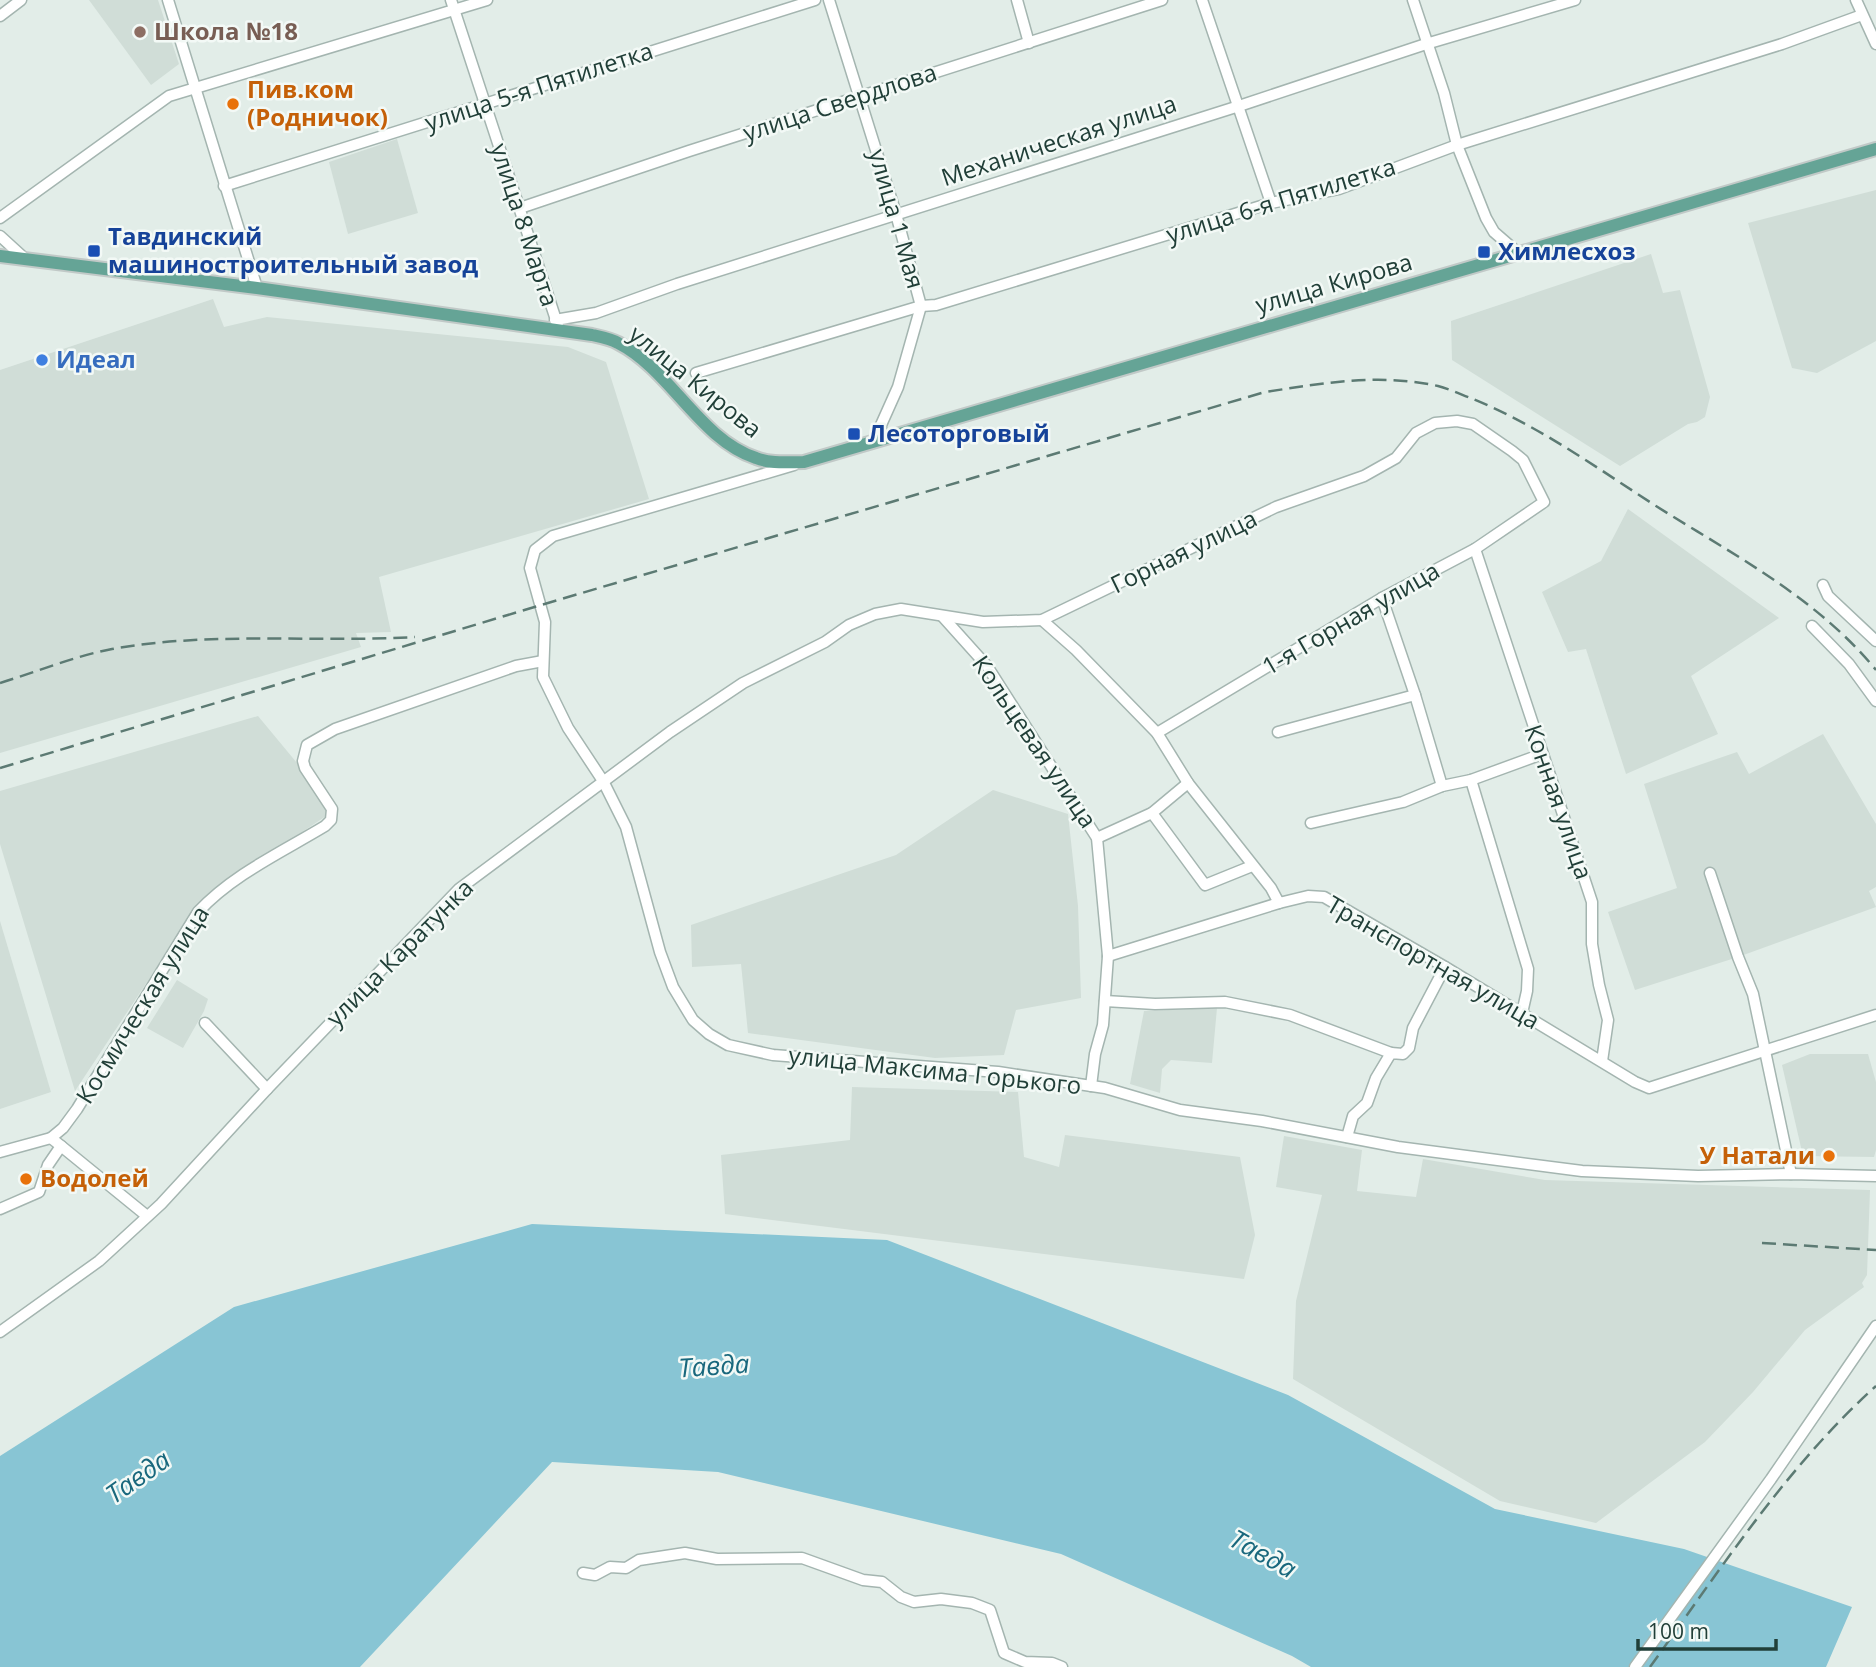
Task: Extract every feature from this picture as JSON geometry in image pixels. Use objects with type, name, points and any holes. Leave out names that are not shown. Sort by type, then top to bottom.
[{"type":"main road","name":"улица Кирова","points":[[557,325],[617,342],[635,354],[668,384],[700,419],[744,454],[776,462],[804,462],[1876,149]]},
{"type":"main road","name":"Механическая улица","points":[[0,256],[557,325]]},
{"type":"street","points":[[0,16],[21,0]]},
{"type":"street","points":[[168,0],[257,288]]},
{"type":"street","points":[[0,218],[169,96],[453,5],[487,0]]},
{"type":"street","name":"улица 5-я Пятилетка","points":[[224,186],[815,0]]},
{"type":"street","name":"улица 1 Мая","points":[[829,0],[897,214],[921,306],[898,387],[881,425],[881,439]]},
{"type":"street","points":[[1017,0],[1029,43]]},
{"type":"street","name":"улица Свердлова","points":[[520,208],[689,151],[1162,0]]},
{"type":"street","points":[[1202,0],[1271,203]]},
{"type":"street","points":[[1413,0],[1444,93],[1457,145],[1486,218],[1494,232],[1517,253]]},
{"type":"street","name":"Механическая улица","points":[[557,325],[1426,44],[1575,0]]},
{"type":"street","points":[[1856,0],[1876,44]]},
{"type":"street","name":"улица 8 Марта","points":[[453,5],[557,325]]},
{"type":"street","name":"улица 6-я Пятилетка","points":[[696,373],[921,306],[936,305],[1271,203],[1339,189],[1457,145],[1782,44],[1862,15]]},
{"type":"street","points":[[0,236],[23,257]]},
{"type":"street","name":"1-я Горная улица","points":[[1157,733],[1382,598],[1475,549],[1544,502],[1523,460],[1473,424],[1457,421],[1428,426]]},
{"type":"street","name":"Горная улица","points":[[923,612],[983,622],[1042,620],[1276,507],[1364,475],[1396,458],[1416,433],[1428,426]]},
{"type":"street","name":"улица Кирова","points":[[554,536],[804,462]]},
{"type":"street","name":"улица Максима Горького","points":[[554,536],[535,551],[530,568],[545,622],[543,677],[568,728],[603,781],[626,827],[660,952],[673,987],[693,1020],[728,1045],[774,1055],[998,1072],[1091,1086],[1180,1110],[1262,1121],[1398,1147],[1582,1171],[1698,1176],[1876,1176]]},
{"type":"street","name":"Конная улица","points":[[1475,549],[1592,902],[1592,944],[1608,1020],[1602,1061]]},
{"type":"street","points":[[1823,585],[1828,596],[1876,641]]},
{"type":"street","points":[[1382,598],[1442,786]]},
{"type":"street","name":"улица Каратунка","points":[[0,1332],[99,1261],[160,1204],[459,889],[670,732],[743,683],[825,642],[849,625],[875,614],[901,609],[923,612]]},
{"type":"street","name":"Кольцевая улица","points":[[943,617],[987,666],[1097,838],[1108,956],[1103,1025],[1095,1054],[1091,1086]]},
{"type":"street","points":[[1042,620],[1076,650],[1157,733],[1188,783],[1271,888],[1279,903]]},
{"type":"street","points":[[1812,626],[1849,664],[1876,701]]},
{"type":"street","name":"Космическая улица","points":[[51,1138],[77,1110],[198,912],[210,899],[331,820],[332,809],[305,768],[303,761],[307,745],[335,729],[516,666],[543,661]]},
{"type":"street","points":[[1278,732],[1415,695]]},
{"type":"street","points":[[1311,823],[1404,802],[1442,786],[1471,780],[1542,754]]},
{"type":"street","points":[[1471,780],[1528,970],[1527,991],[1521,1013]]},
{"type":"street","points":[[1097,838],[1152,813],[1188,783]]},
{"type":"street","points":[[1152,813],[1205,885],[1252,866]]},
{"type":"street","points":[[1710,873],[1753,993],[1791,1174]]},
{"type":"street","name":"Транспортная улица","points":[[1108,956],[1279,903],[1308,896],[1324,897],[1649,1088],[1765,1051]]},
{"type":"street","points":[[1105,1001],[1225,1002],[1290,1015],[1391,1053],[1403,1054],[1409,1048],[1413,1028],[1445,967]]},
{"type":"street","points":[[1765,1051],[1876,1015]]},
{"type":"street","points":[[205,1023],[267,1089]]},
{"type":"street","points":[[1347,1137],[1353,1116],[1367,1103],[1376,1078],[1391,1053]]},
{"type":"street","points":[[0,1152],[51,1138],[147,1216]]},
{"type":"street","points":[[0,1209],[39,1192],[48,1165],[61,1146]]},
{"type":"street","points":[[1635,1667],[1771,1479],[1876,1326]]},
{"type":"street","points":[[583,1573],[594,1574],[610,1567],[626,1568],[639,1560],[685,1553],[717,1559],[802,1559],[863,1580],[882,1582],[901,1597],[914,1602],[941,1599],[972,1603],[990,1609],[1004,1653],[1025,1662],[1052,1663],[1062,1667]]},
{"type":"shaded area","name":"Школа №18","points":[[89,0],[158,0],[179,64],[151,85]]},
{"type":"shaded area","points":[[397,139],[418,213],[348,234],[329,162]]},
{"type":"shaded area","points":[[1876,190],[1876,341],[1817,373],[1792,368],[1748,223]]},
{"type":"shaded area","points":[[1651,254],[1663,293],[1680,290],[1710,397],[1705,417],[1688,424],[1620,466],[1452,360],[1451,321]]},
{"type":"shaded area","points":[[213,299],[224,327],[267,317],[568,347],[606,362],[649,499],[379,577],[391,632],[356,633],[361,647],[0,753],[0,370]]},
{"type":"shaded area","points":[[1628,509],[1779,618],[1691,676],[1718,734],[1626,774],[1586,649],[1568,652],[1542,592],[1601,561]]},
{"type":"shaded area","points":[[258,716],[297,763],[329,814],[202,899],[75,1091],[0,844],[0,791]]},
{"type":"shaded area","points":[[1823,734],[1876,824],[1876,887],[1869,891],[1876,907],[1738,957],[1635,990],[1608,912],[1677,888],[1644,784],[1737,752],[1749,774]]},
{"type":"shaded area","points":[[993,790],[1068,814],[1078,906],[1081,998],[1016,1010],[1004,1055],[935,1058],[748,1033],[741,964],[692,967],[691,925],[896,855]]},
{"type":"shaded area","points":[[0,921],[51,1092],[0,1109]]},
{"type":"shaded area","points":[[177,980],[208,999],[183,1048],[147,1028]]},
{"type":"shaded area","points":[[1217,1008],[1212,1063],[1171,1060],[1162,1069],[1160,1093],[1130,1084],[1144,1011]]},
{"type":"shaded area","points":[[1810,1054],[1868,1054],[1876,1082],[1874,1157],[1803,1156],[1782,1065]]},
{"type":"shaded area","points":[[852,1087],[1018,1092],[1024,1157],[1059,1167],[1065,1135],[1240,1157],[1255,1235],[1244,1279],[725,1214],[721,1155],[850,1140]]},
{"type":"shaded area","points":[[1284,1136],[1362,1150],[1357,1191],[1416,1197],[1423,1159],[1545,1180],[1870,1190],[1867,1275],[1862,1283],[1864,1287],[1805,1330],[1753,1392],[1705,1442],[1596,1523],[1500,1501],[1293,1379],[1296,1301],[1322,1195],[1276,1187]]},
{"type":"water","name":"Тавда","points":[[532,1224],[887,1240],[1288,1395],[1495,1509],[1684,1549],[1852,1607],[1826,1667],[1311,1667],[1292,1656],[1061,1554],[718,1472],[552,1462],[360,1667],[0,1667],[0,1456],[234,1307]]},
{"type":"railway","points":[[0,768],[541,605],[1265,392],[1352,381],[1394,380],[1438,386],[1521,422],[1567,448],[1773,579],[1828,621],[1876,670]]},
{"type":"railway","points":[[0,683],[84,656],[150,644],[187,640],[415,637]]},
{"type":"railway","points":[[1762,1243],[1876,1250]]},
{"type":"railway","points":[[1650,1667],[1784,1484],[1813,1450],[1876,1386]]},
{"type":"place","name":"Школа №18","points":[[140,32]]},
{"type":"place","name":"Пив.ком (Родничок)","points":[[233,104]]},
{"type":"place","name":"Тавдинский машиностроительный завод","points":[[94,251]]},
{"type":"place","name":"Химлесхоз","points":[[1484,252]]},
{"type":"place","name":"Идеал","points":[[42,360]]},
{"type":"place","name":"Лесоторговый","points":[[854,434]]},
{"type":"place","name":"У Натали","points":[[1829,1156]]},
{"type":"place","name":"Водолей","points":[[26,1179]]}]
